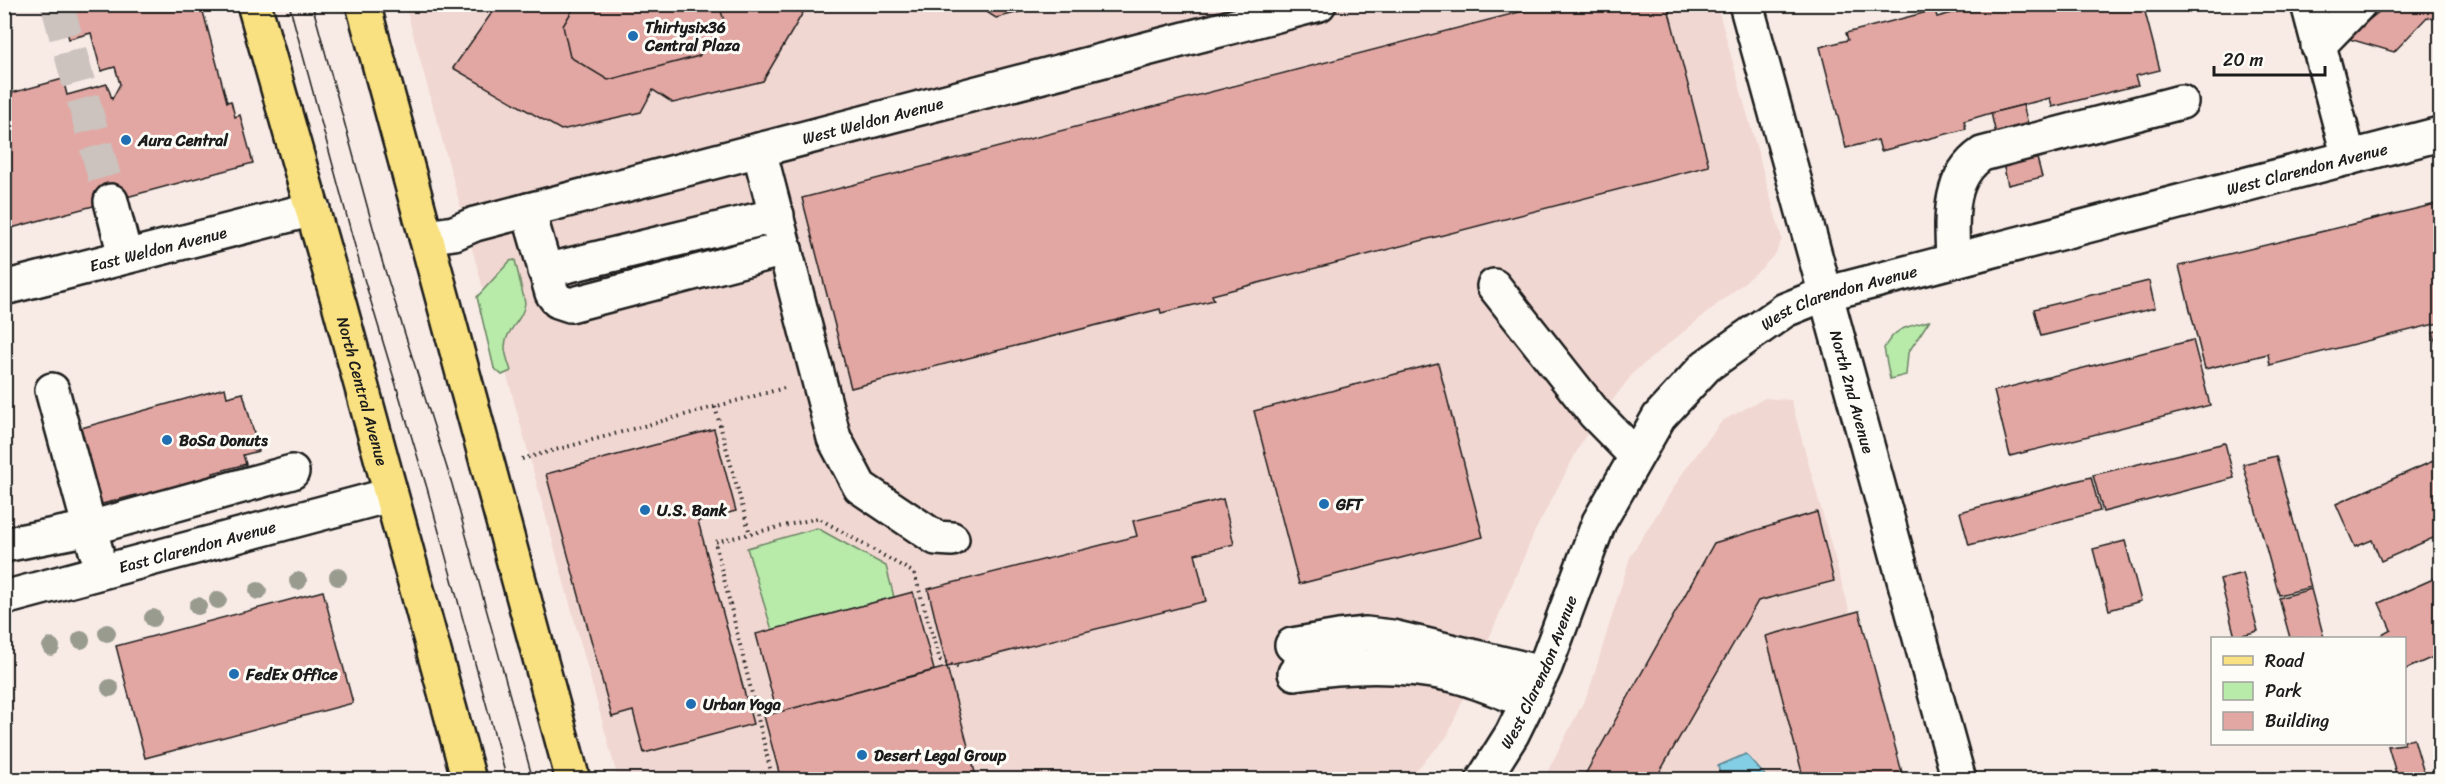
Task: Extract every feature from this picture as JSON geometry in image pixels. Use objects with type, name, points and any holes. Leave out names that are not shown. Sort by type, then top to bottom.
[{"type":"main road","name":"North Central Avenue","points":[[254,4],[313,209],[469,780]]},
{"type":"main road","points":[[363,4],[573,780]]},
{"type":"street","name":"West Weldon Avenue","points":[[426,237],[454,233],[474,224],[1319,4]]},
{"type":"street","name":"North 2nd Avenue","points":[[1746,4],[1959,780]]},
{"type":"street","points":[[2349,158],[2313,22],[2359,4]]},
{"type":"street","points":[[1953,261],[1954,199],[1969,164],[1982,154],[2181,102]]},
{"type":"street","name":"West Clarendon Avenue","points":[[1483,780],[1512,734],[1535,687],[1599,522],[1659,417],[1706,366],[1785,310],[1825,294],[2440,134]]},
{"type":"street","points":[[759,150],[834,438],[860,487],[936,538],[952,539]]},
{"type":"street","points":[[111,201],[125,256]]},
{"type":"street","name":"East Weldon Avenue","points":[[4,288],[313,209]]},
{"type":"street","points":[[528,210],[548,280],[781,232]]},
{"type":"street","points":[[1494,286],[1595,414],[1636,456]]},
{"type":"street","points":[[52,390],[102,572]]},
{"type":"street","points":[[4,545],[90,528],[292,472]]},
{"type":"street","name":"East Clarendon Avenue","points":[[4,598],[390,495]]},
{"type":"street","points":[[1294,659],[1346,666],[1384,665],[1417,668],[1535,687]]},
{"type":"path","points":[[520,460],[791,387]]},
{"type":"path","points":[[715,407],[750,534]]},
{"type":"path","points":[[773,780],[715,542],[818,518],[914,573],[940,660],[959,668]]},
{"type":"shaded area","points":[[405,5],[1717,5],[1782,239],[1776,253],[1762,268],[1634,372],[1584,438],[1535,531],[1447,737],[1408,779],[618,779]]},
{"type":"shaded area","points":[[1765,398],[1791,400],[1896,779],[1543,780],[1589,691],[1630,557],[1684,471],[1722,421]]},
{"type":"green space","points":[[515,260],[525,303],[506,341],[506,353],[511,371],[502,375],[494,368],[477,297],[510,261]]},
{"type":"green space","points":[[1929,321],[1908,353],[1906,375],[1890,379],[1884,348],[1888,341],[1902,329]]},
{"type":"green space","points":[[817,528],[886,566],[894,597],[772,630],[747,548]]},
{"type":"water","points":[[1746,754],[1768,779],[1721,779],[1718,766]]},
{"type":"building","name":"Aura Central","points":[[60,4],[201,4],[227,102],[231,101],[235,117],[240,115],[253,163],[4,230],[4,95],[63,79],[67,95],[107,84],[112,99],[120,84],[115,67],[101,71],[91,33],[69,39]]},
{"type":"building","name":"Thirtysix36 Central Plaza","points":[[498,4],[808,4],[763,81],[673,103],[653,90],[641,112],[561,130],[453,68]]},
{"type":"building","points":[[576,4],[719,4],[724,21],[699,56],[608,80],[570,57],[563,26]]},
{"type":"building","points":[[974,4],[1051,4],[996,18]]},
{"type":"building","points":[[1550,4],[1667,4],[1709,166],[1212,295],[1214,300],[1161,313],[1160,309],[851,388],[802,198]]},
{"type":"building","points":[[1986,4],[2143,4],[2160,70],[2135,76],[2138,85],[2052,107],[2050,98],[1991,113],[1964,121],[1966,129],[1881,151],[1878,140],[1846,148],[1820,47],[1848,40],[1846,33],[1935,10],[1937,17]]},
{"type":"building","points":[[2374,4],[2440,4],[2440,21],[2427,17],[2394,52],[2346,38],[2385,7]]},
{"type":"building","points":[[2023,105],[2042,177],[2008,185],[1991,113]]},
{"type":"building","points":[[2440,203],[2440,310],[2437,311],[2439,323],[2270,365],[2268,354],[2205,369],[2179,266]]},
{"type":"building","points":[[2149,281],[2155,308],[2041,336],[2034,309]]},
{"type":"building","points":[[2440,330],[2440,358],[2433,332]]},
{"type":"building","points":[[2193,340],[2210,405],[2010,456],[1994,391]]},
{"type":"building","points":[[1438,363],[1483,537],[1299,584],[1254,411]]},
{"type":"building","name":"BoSa Donuts","points":[[225,388],[227,397],[243,393],[259,451],[243,455],[246,464],[213,473],[217,487],[139,509],[136,495],[95,506],[74,430]]},
{"type":"building","points":[[714,429],[736,511],[698,521],[753,724],[644,753],[633,711],[612,717],[546,474]]},
{"type":"building","points":[[2225,443],[2234,478],[2103,512],[2093,475]]},
{"type":"building","points":[[2276,456],[2311,587],[2279,595],[2243,464]]},
{"type":"building","points":[[2440,458],[2440,535],[2381,561],[2372,540],[2355,547],[2336,504]]},
{"type":"building","points":[[2091,477],[2100,511],[1969,545],[1960,512]]},
{"type":"building","points":[[1223,499],[1234,544],[1195,554],[1206,601],[947,667],[928,589],[1137,536],[1133,521]]},
{"type":"building","points":[[1817,512],[1834,581],[1758,601],[1655,780],[1582,780],[1714,543]]},
{"type":"building","points":[[2125,541],[2141,601],[2109,610],[2093,549]]},
{"type":"building","points":[[2243,573],[2258,631],[2235,637],[2220,579]]},
{"type":"building","points":[[2440,576],[2440,654],[2406,669],[2406,637],[2380,637],[2391,630],[2379,603]]},
{"type":"building","points":[[2311,589],[2324,637],[2290,637],[2279,598]]},
{"type":"building","name":"FedEx Office","points":[[323,591],[353,703],[145,758],[116,646]]},
{"type":"building","points":[[913,592],[934,670],[777,713],[756,634]]},
{"type":"building","points":[[1859,611],[1904,780],[1804,780],[1766,636]]},
{"type":"building","points":[[947,667],[977,780],[781,780],[764,716]]},
{"type":"building","points":[[2414,739],[2426,780],[2398,780],[2388,746],[2406,745],[2406,741]]},
{"type":"tunnel","points":[[57,4],[111,201]]},
{"type":"tram line","points":[[289,4],[362,272],[427,488],[507,780]]},
{"type":"tram line","points":[[312,4],[383,264],[452,484],[533,780]]},
{"type":"place","name":"Thirtysix36 Central Plaza","points":[[633,36]]},
{"type":"place","name":"Aura Central","points":[[126,140]]},
{"type":"place","name":"BoSa Donuts","points":[[167,440]]},
{"type":"place","name":"GFT","points":[[1324,504]]},
{"type":"place","name":"U.S. Bank","points":[[645,510]]},
{"type":"place","name":"FedEx Office","points":[[234,674]]},
{"type":"place","name":"Urban Yoga","points":[[691,704]]},
{"type":"place","name":"Desert Legal Group","points":[[862,755]]}]
